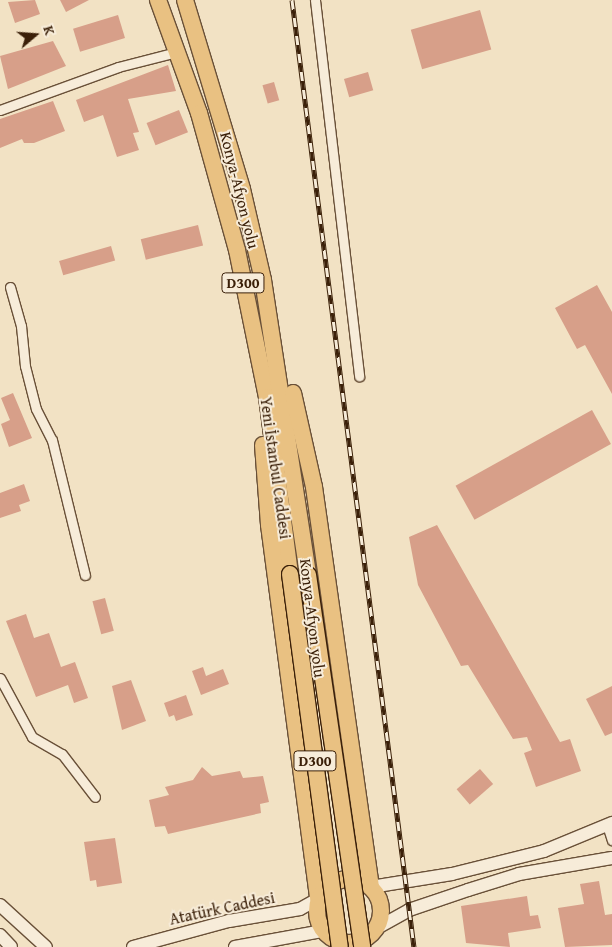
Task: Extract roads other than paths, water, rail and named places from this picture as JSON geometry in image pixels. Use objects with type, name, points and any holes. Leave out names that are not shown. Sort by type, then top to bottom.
[{"type":"highway","name":"Yeni İstanbul Caddesi","points":[[158,0],[177,52],[237,250],[263,383],[340,947]]},
{"type":"highway","name":"Konya-Afyon yolu","points":[[185,0],[242,189],[276,348],[362,947]]},
{"type":"highway","points":[[276,348],[292,391],[314,487],[371,887],[381,906],[377,928],[377,947]]},
{"type":"highway","points":[[263,383],[259,396],[269,525],[318,899],[316,910],[322,930],[322,947]]},
{"type":"highway","points":[[318,899],[330,885],[347,878],[371,887]]},
{"type":"highway","points":[[322,930],[344,944],[368,937],[377,928]]},
{"type":"street","points":[[315,0],[359,376]]},
{"type":"street","points":[[0,110],[118,67],[177,52]]},
{"type":"street","points":[[10,287],[21,326],[25,366],[36,409],[52,440],[71,533],[85,575]]},
{"type":"street","points":[[0,678],[32,736],[62,754],[95,798]]},
{"type":"street","points":[[371,887],[452,874],[544,851],[610,824],[612,840]]},
{"type":"street","points":[[377,928],[409,910],[519,874],[612,858]]},
{"type":"street","name":"Atatürk Caddesi","points":[[133,947],[229,921],[300,909],[318,899]]},
{"type":"street","points":[[0,905],[46,947]]},
{"type":"street","points":[[235,947],[322,930]]},
{"type":"street","points":[[0,935],[10,947]]},
{"type":"railway","points":[[292,0],[414,947]]}]
